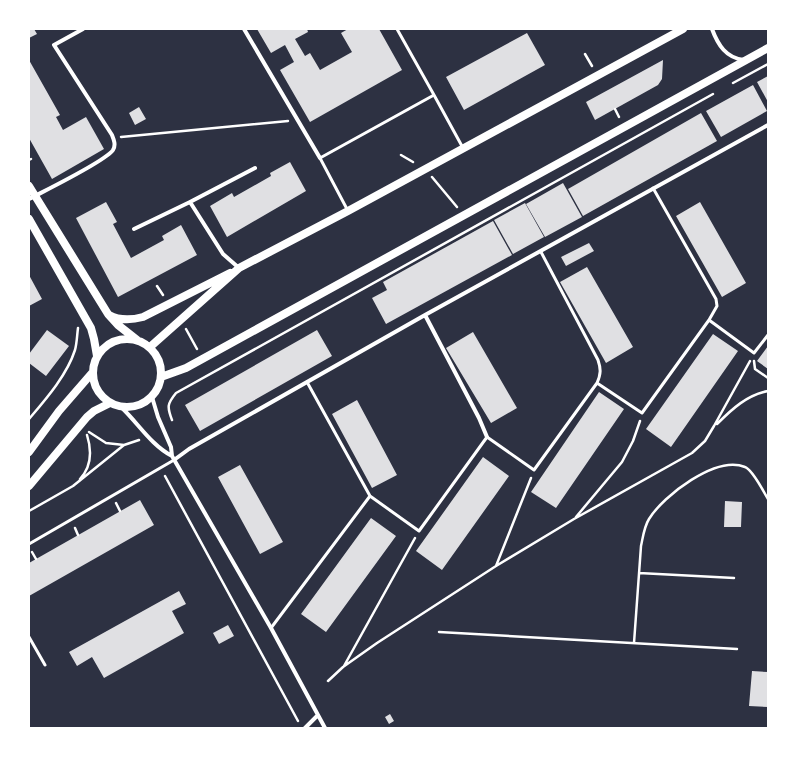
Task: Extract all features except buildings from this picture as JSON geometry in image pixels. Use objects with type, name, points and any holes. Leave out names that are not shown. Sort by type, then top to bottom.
[{"type":"main road","points":[[108,314],[112,317],[133,320],[143,317],[240,268],[425,170],[683,29]]},
{"type":"main road","points":[[161,377],[186,368],[768,48]]},
{"type":"main road","points":[[29,186],[32,197],[108,314],[118,325],[138,341]]},
{"type":"main road","points":[[29,219],[91,328],[97,356]]},
{"type":"main road","points":[[150,347],[240,268]]},
{"type":"main road","points":[[131,338],[150,347],[157,356],[161,366],[161,377],[158,388],[152,397],[133,407],[121,407],[110,403],[101,396],[94,385],[92,374],[94,362],[100,351],[109,343],[120,339],[131,338]]},
{"type":"main road","points":[[29,452],[59,411],[92,374]]},
{"type":"main road","points":[[29,486],[80,425],[94,411],[110,403]]},
{"type":"street","points":[[32,197],[108,155],[114,149],[113,137],[54,45],[84,29]]},
{"type":"street","points":[[244,29],[320,158]]},
{"type":"street","points":[[712,29],[716,41],[724,51],[737,59],[747,60]]},
{"type":"street","points":[[173,458],[425,315],[768,125]]},
{"type":"street","points":[[134,229],[255,168]]},
{"type":"street","points":[[190,202],[223,254],[240,268]]},
{"type":"street","points":[[425,315],[479,418],[487,437]]},
{"type":"street","points":[[152,397],[158,417],[171,447],[173,458],[271,628],[325,728]]},
{"type":"street","points":[[121,407],[132,417],[157,446],[173,458]]},
{"type":"street","points":[[303,728],[318,715]]},
{"type":"lane","points":[[397,29],[464,149]]},
{"type":"lane","points":[[348,211],[320,158],[434,95]]},
{"type":"lane","points":[[597,383],[642,413],[709,320],[717,306],[716,299],[654,188]]},
{"type":"lane","points":[[308,382],[370,496],[419,530],[487,437],[534,470],[597,383],[600,376],[598,360],[541,252]]},
{"type":"lane","points":[[709,320],[754,353],[768,335]]},
{"type":"lane","points":[[29,544],[160,468],[173,458]]},
{"type":"lane","points":[[271,628],[370,496]]},
{"type":"lane","points":[[29,637],[45,665]]},
{"type":"path","points":[[726,86],[768,64]]},
{"type":"path","points":[[162,426],[172,421],[169,411],[169,401],[176,393],[720,90]]},
{"type":"path","points":[[113,137],[297,120]]},
{"type":"path","points":[[401,155],[425,170],[474,227]]},
{"type":"path","points":[[29,419],[45,400],[70,364],[76,348],[78,328],[76,322]]},
{"type":"path","points":[[754,353],[755,369],[768,378]]},
{"type":"path","points":[[328,681],[343,667],[377,643],[496,566],[574,519],[692,453],[705,441],[754,353]]},
{"type":"path","points":[[714,426],[734,407],[749,397],[768,391]]},
{"type":"path","points":[[574,519],[622,462],[633,441],[642,413]]},
{"type":"path","points":[[73,486],[84,474],[91,454],[87,435],[80,425]]},
{"type":"path","points":[[29,511],[73,486],[124,445],[139,440],[147,435]]},
{"type":"path","points":[[139,440],[143,446]]},
{"type":"path","points":[[634,643],[641,546],[644,531],[649,520],[658,507],[667,498],[696,478],[714,468],[736,465],[746,467],[751,472],[768,499]]},
{"type":"path","points":[[160,468],[303,728]]},
{"type":"path","points":[[496,566],[534,470]]},
{"type":"path","points":[[343,667],[421,527]]},
{"type":"path","points":[[639,573],[734,578]]},
{"type":"path","points":[[439,632],[737,649]]}]
